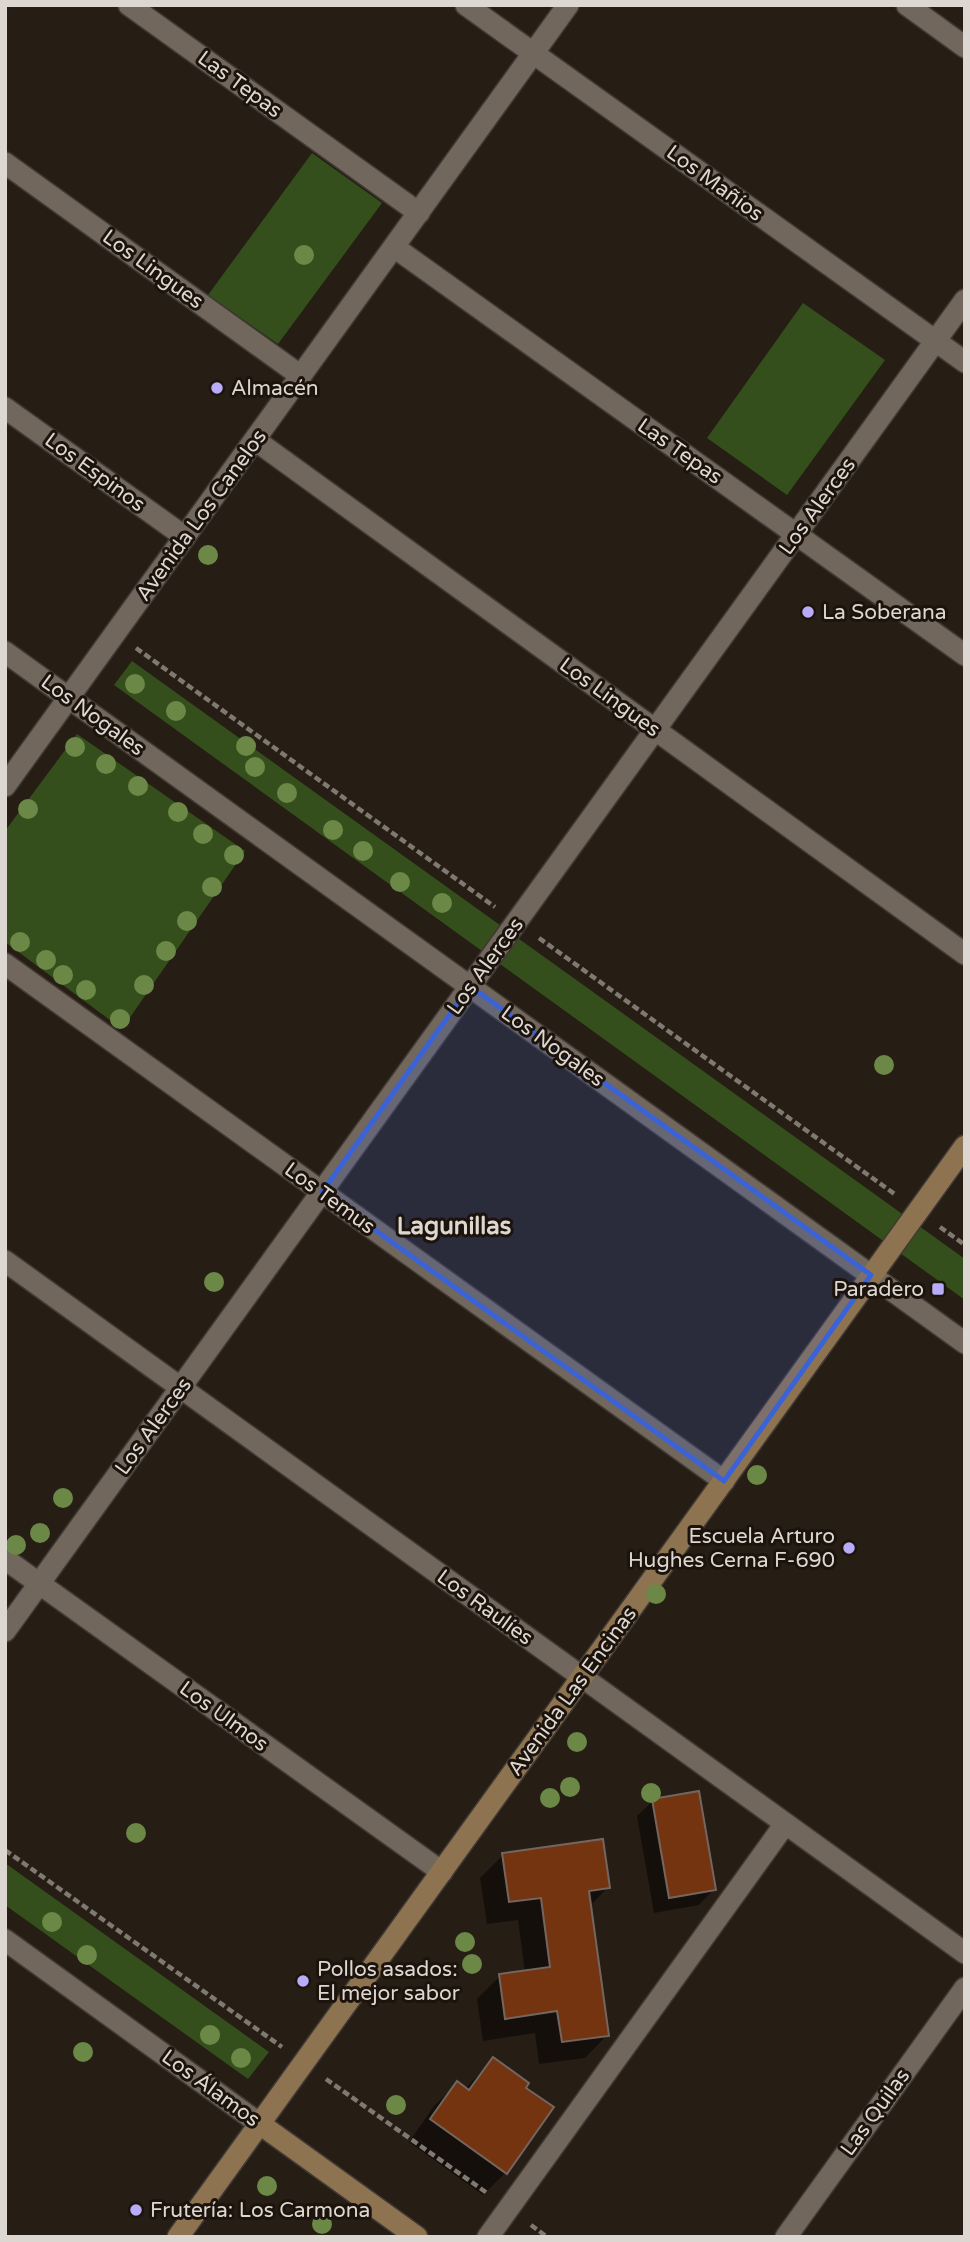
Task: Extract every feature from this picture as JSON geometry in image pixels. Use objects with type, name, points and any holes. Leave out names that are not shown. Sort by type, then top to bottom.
[{"type":"street","name":"Las Tepas","points":[[129,5],[419,213]]},
{"type":"street","name":"Los Mañíos","points":[[466,5],[965,362]]},
{"type":"street","name":"Avenida Los Canelos","points":[[5,786],[568,5]]},
{"type":"street","points":[[907,5],[965,47]]},
{"type":"street","name":"Los Lingues","points":[[5,163],[301,376]]},
{"type":"street","name":"Las Tepas","points":[[394,247],[965,655]]},
{"type":"street","name":"Los Alerces","points":[[5,1631],[965,300]]},
{"type":"street","name":"Los Espinos","points":[[5,408],[185,537]]},
{"type":"street","name":"Los Lingues","points":[[255,440],[965,954]]},
{"type":"street","name":"Los Nogales","points":[[5,652],[965,1343]]},
{"type":"street","name":"Los Temus","points":[[5,964],[724,1480]]},
{"type":"street","name":"Avenida Las Encinas","points":[[178,2237],[965,1146]]},
{"type":"street","name":"Los Raulíes","points":[[5,1261],[965,1953]]},
{"type":"street","name":"Los Ulmos","points":[[5,1559],[442,1872]]},
{"type":"street","points":[[488,2237],[785,1824]]},
{"type":"street","name":"Los Álamos","points":[[5,1940],[418,2237]]},
{"type":"street","name":"Las Quilas","points":[[786,2237],[965,1988]]},
{"type":"path","points":[[5,1850],[547,2237]]},
{"type":"highlighted area","points":[[470,986],[871,1275],[724,1481],[322,1192]]},
{"type":"green space","points":[[312,153],[382,203],[278,344],[208,295]]},
{"type":"green space","points":[[803,303],[885,360],[787,495],[707,438]]},
{"type":"green space","points":[[132,661],[965,1259],[965,1300],[114,685]]},
{"type":"green space","points":[[77,734],[245,851],[122,1029],[5,942],[5,831]]},
{"type":"green space","points":[[5,1863],[269,2052],[248,2079],[5,1905]]},
{"type":"building","points":[[699,1791],[716,1890],[669,1898],[652,1799]]},
{"type":"building","points":[[603,1839],[610,1888],[589,1891],[609,2036],[562,2042],[557,2011],[505,2019],[499,1974],[550,1967],[541,1898],[509,1902],[502,1853]]},
{"type":"building","points":[[493,2057],[529,2083],[526,2088],[554,2107],[507,2174],[430,2119],[457,2081],[469,2090]]},
{"type":"place","name":"Almacén","points":[[217,388]]},
{"type":"place","name":"La Soberana","points":[[808,612]]},
{"type":"place","name":"Paradero","points":[[938,1289]]},
{"type":"place","name":"Escuela Arturo Hughes Cerna F-690","points":[[849,1548]]},
{"type":"place","name":"Pollos asados: El mejor sabor","points":[[303,1981]]},
{"type":"place","name":"Frutería: Los Carmona","points":[[136,2210]]},
{"type":"district","name":"Lagunillas","points":[[454,1226]]}]
